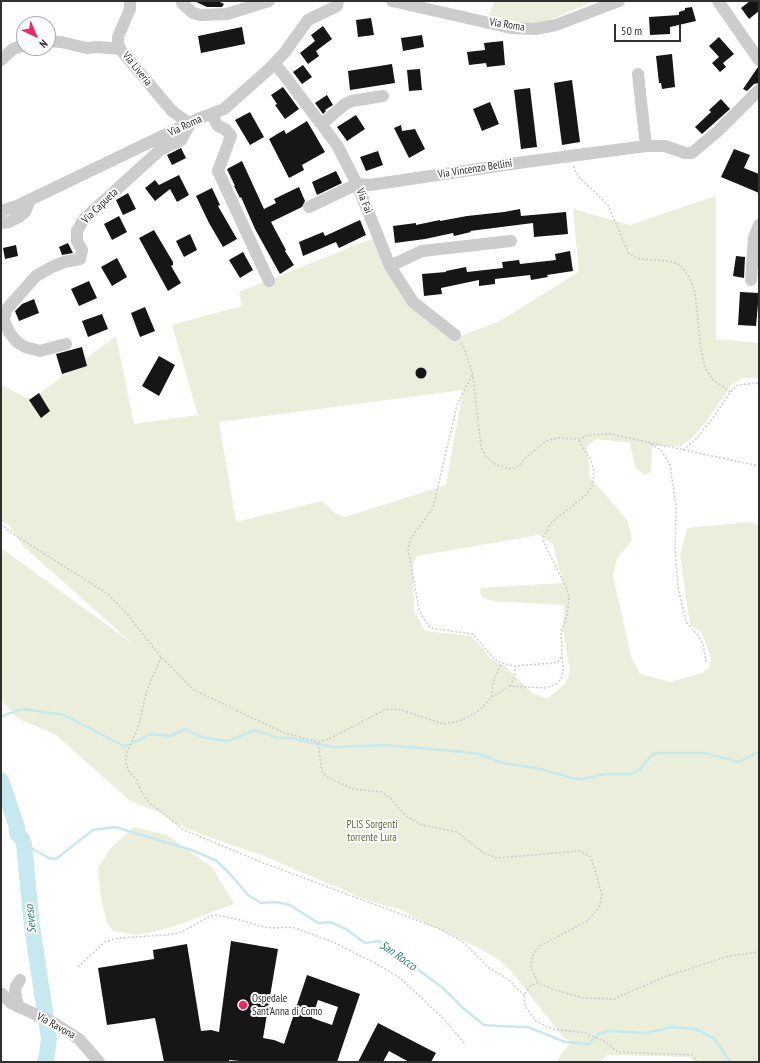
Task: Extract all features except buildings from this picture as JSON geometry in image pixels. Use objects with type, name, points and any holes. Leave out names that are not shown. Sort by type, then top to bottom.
[{"type":"street","name":"Via Liveria","points":[[130,1],[130,9],[118,37],[120,49],[172,111],[190,124]]},
{"type":"street","points":[[181,2],[193,12],[201,14],[227,14],[269,1]]},
{"type":"street","points":[[323,1],[323,3],[336,3]]},
{"type":"street","name":"Via Roma","points":[[392,1],[511,28],[535,29],[556,25],[620,1]]},
{"type":"street","points":[[718,1],[759,60]]},
{"type":"street","name":"Via Roma","points":[[1,211],[17,206],[224,109],[257,81],[274,64],[308,20],[336,3]]},
{"type":"street","points":[[56,42],[87,48],[98,47],[120,49]]},
{"type":"street","points":[[1,60],[16,48]]},
{"type":"street","name":"Via Faì","points":[[274,64],[281,71],[337,145],[357,184],[390,266],[413,302],[455,335]]},
{"type":"street","points":[[638,74],[651,146]]},
{"type":"street","name":"Via Vincenzo Bellini","points":[[309,207],[357,184],[370,185],[651,146],[665,146],[684,153],[692,153],[718,131],[759,90]]},
{"type":"street","points":[[322,124],[342,106],[352,101],[383,96]]},
{"type":"street","points":[[211,114],[218,126],[224,129],[231,136],[218,171],[269,281]]},
{"type":"street","name":"Via Capueta","points":[[66,344],[40,351],[25,347],[17,342],[9,332],[4,320],[6,310],[36,276],[64,262],[80,260],[82,250],[77,241],[77,231],[84,219],[160,150],[181,140],[190,124]]},
{"type":"street","points":[[1,223],[19,218],[25,212],[30,200]]},
{"type":"street","points":[[752,280],[754,238],[759,225]]},
{"type":"street","points":[[390,266],[422,251],[511,241]]},
{"type":"street","points":[[1,986],[14,981],[24,980],[16,986],[15,991],[23,1009]]},
{"type":"street","name":"Via Ravona","points":[[1,993],[11,1003],[54,1023],[79,1039],[99,1062]]},
{"type":"street","name":"Via Ravona","points":[[1,1005],[23,1009]]},
{"type":"path","points":[[573,156],[575,172],[608,205],[629,254],[640,259],[669,261],[680,265],[689,276],[695,292],[701,350],[705,368],[713,380],[730,392]]},
{"type":"path","points":[[455,335],[464,348],[473,375],[481,447],[486,457],[495,464],[510,469],[519,466],[546,441],[558,438],[578,439],[591,435],[610,434],[759,466]]},
{"type":"path","points":[[473,375],[457,405],[433,508],[411,538],[408,549],[419,609],[425,621],[431,628],[473,634],[494,659],[502,663],[515,666],[553,663],[558,662],[561,657]]},
{"type":"path","points":[[683,450],[694,441],[713,418],[730,392],[738,385],[759,382]]},
{"type":"path","points":[[510,686],[546,688],[556,684],[561,678],[563,670],[561,657],[561,632],[567,616],[569,597],[566,587],[543,538],[551,523],[586,495],[592,487],[594,472],[592,462],[578,439]]},
{"type":"path","points":[[650,443],[661,450],[670,465],[676,506],[675,549],[678,587],[686,622],[700,637],[703,644],[706,662]]},
{"type":"path","points":[[1,524],[19,538],[108,594],[127,614],[161,657],[194,690],[282,732],[318,742],[328,739],[384,710],[398,709],[444,724],[459,721],[476,712],[492,697],[510,686],[515,676],[515,666]]},
{"type":"path","points":[[161,657],[147,690],[138,726],[126,755],[126,763],[129,772],[136,780],[141,791],[149,802],[184,830],[261,862],[438,928],[462,941],[490,968],[508,979],[524,995]]},
{"type":"path","points":[[492,697],[493,683],[502,663]]},
{"type":"path","points":[[318,742],[322,771],[327,777],[353,789],[382,792],[390,798],[406,816],[422,825],[457,832],[484,853],[497,858],[580,851],[591,857],[602,895],[599,908],[586,921],[540,946],[532,956],[531,968],[538,983],[552,989],[584,998],[614,1000],[664,977],[729,956],[759,952]]},
{"type":"path","points":[[78,967],[105,942],[118,938],[166,936],[179,933],[210,916],[216,915],[236,919],[269,928],[292,927],[333,942],[377,964],[400,978],[443,1018],[466,1045]]},
{"type":"path","points":[[538,983],[530,986],[524,995],[525,1006],[536,1021],[552,1029],[585,1033],[604,1041],[618,1052],[692,1055],[698,1062]]},
{"type":"green space","points":[[495,1],[594,1],[535,26],[488,15]]},
{"type":"green space","name":"PLIS Sorgenti torrente Lura","points":[[716,196],[716,339],[759,343],[759,378],[742,378],[731,385],[705,423],[693,437],[681,446],[652,446],[651,472],[644,475],[635,467],[630,443],[596,439],[587,446],[590,477],[628,521],[632,540],[617,559],[613,576],[631,656],[640,674],[670,682],[702,673],[709,668],[711,658],[702,633],[690,625],[680,555],[687,528],[747,522],[759,524],[759,1062],[696,1062],[688,1057],[608,1055],[599,1062],[557,1062],[561,1054],[572,1042],[563,1037],[511,971],[498,959],[477,947],[399,909],[372,902],[259,854],[186,828],[174,823],[161,813],[129,800],[56,735],[17,718],[1,700],[1,548],[132,643],[23,546],[10,526],[1,521],[1,385],[31,400],[116,336],[134,424],[198,415],[172,325],[242,306],[239,292],[374,238],[410,306],[458,337],[500,321],[579,272],[573,209],[630,225]],"holes":[[[463,390],[446,485],[345,517],[335,513],[322,501],[236,522],[219,422]],[[539,535],[553,544],[563,583],[480,588],[481,596],[491,601],[564,605],[563,628],[570,672],[566,683],[548,698],[532,693],[506,667],[491,659],[471,636],[425,631],[414,611],[413,565],[417,556]]]},
{"type":"green space","points":[[134,827],[167,835],[213,868],[234,904],[172,927],[138,935],[113,931],[107,923],[101,899],[98,868],[110,849]]},
{"type":"waterway","points":[[1,717],[23,709],[64,715],[124,746],[151,734],[170,736],[186,729],[201,737],[228,741],[255,730],[278,738],[291,738],[333,747],[385,745],[479,754],[503,763],[540,769],[572,778],[583,779],[604,774],[631,774],[639,770],[652,755],[658,753],[705,753],[739,762],[759,752]]},
{"type":"waterway","name":"Seveso","points":[[1,780],[17,827],[17,833],[24,844],[32,927],[49,1038],[45,1062]]},
{"type":"waterway","name":"San Rocco","points":[[24,844],[49,858],[56,859],[93,830],[115,827],[192,850],[217,861],[248,895],[261,903],[276,902],[290,905],[318,923],[330,922],[346,929],[365,943],[379,941],[443,988],[463,1008],[484,1025],[528,1027],[565,1042],[589,1044],[598,1034],[607,1031],[647,1033],[671,1027],[695,1029],[714,1038],[730,1062]]},
{"type":"place","name":"Ospedale Sant'Anna di Como","points":[[243,1005]]}]
